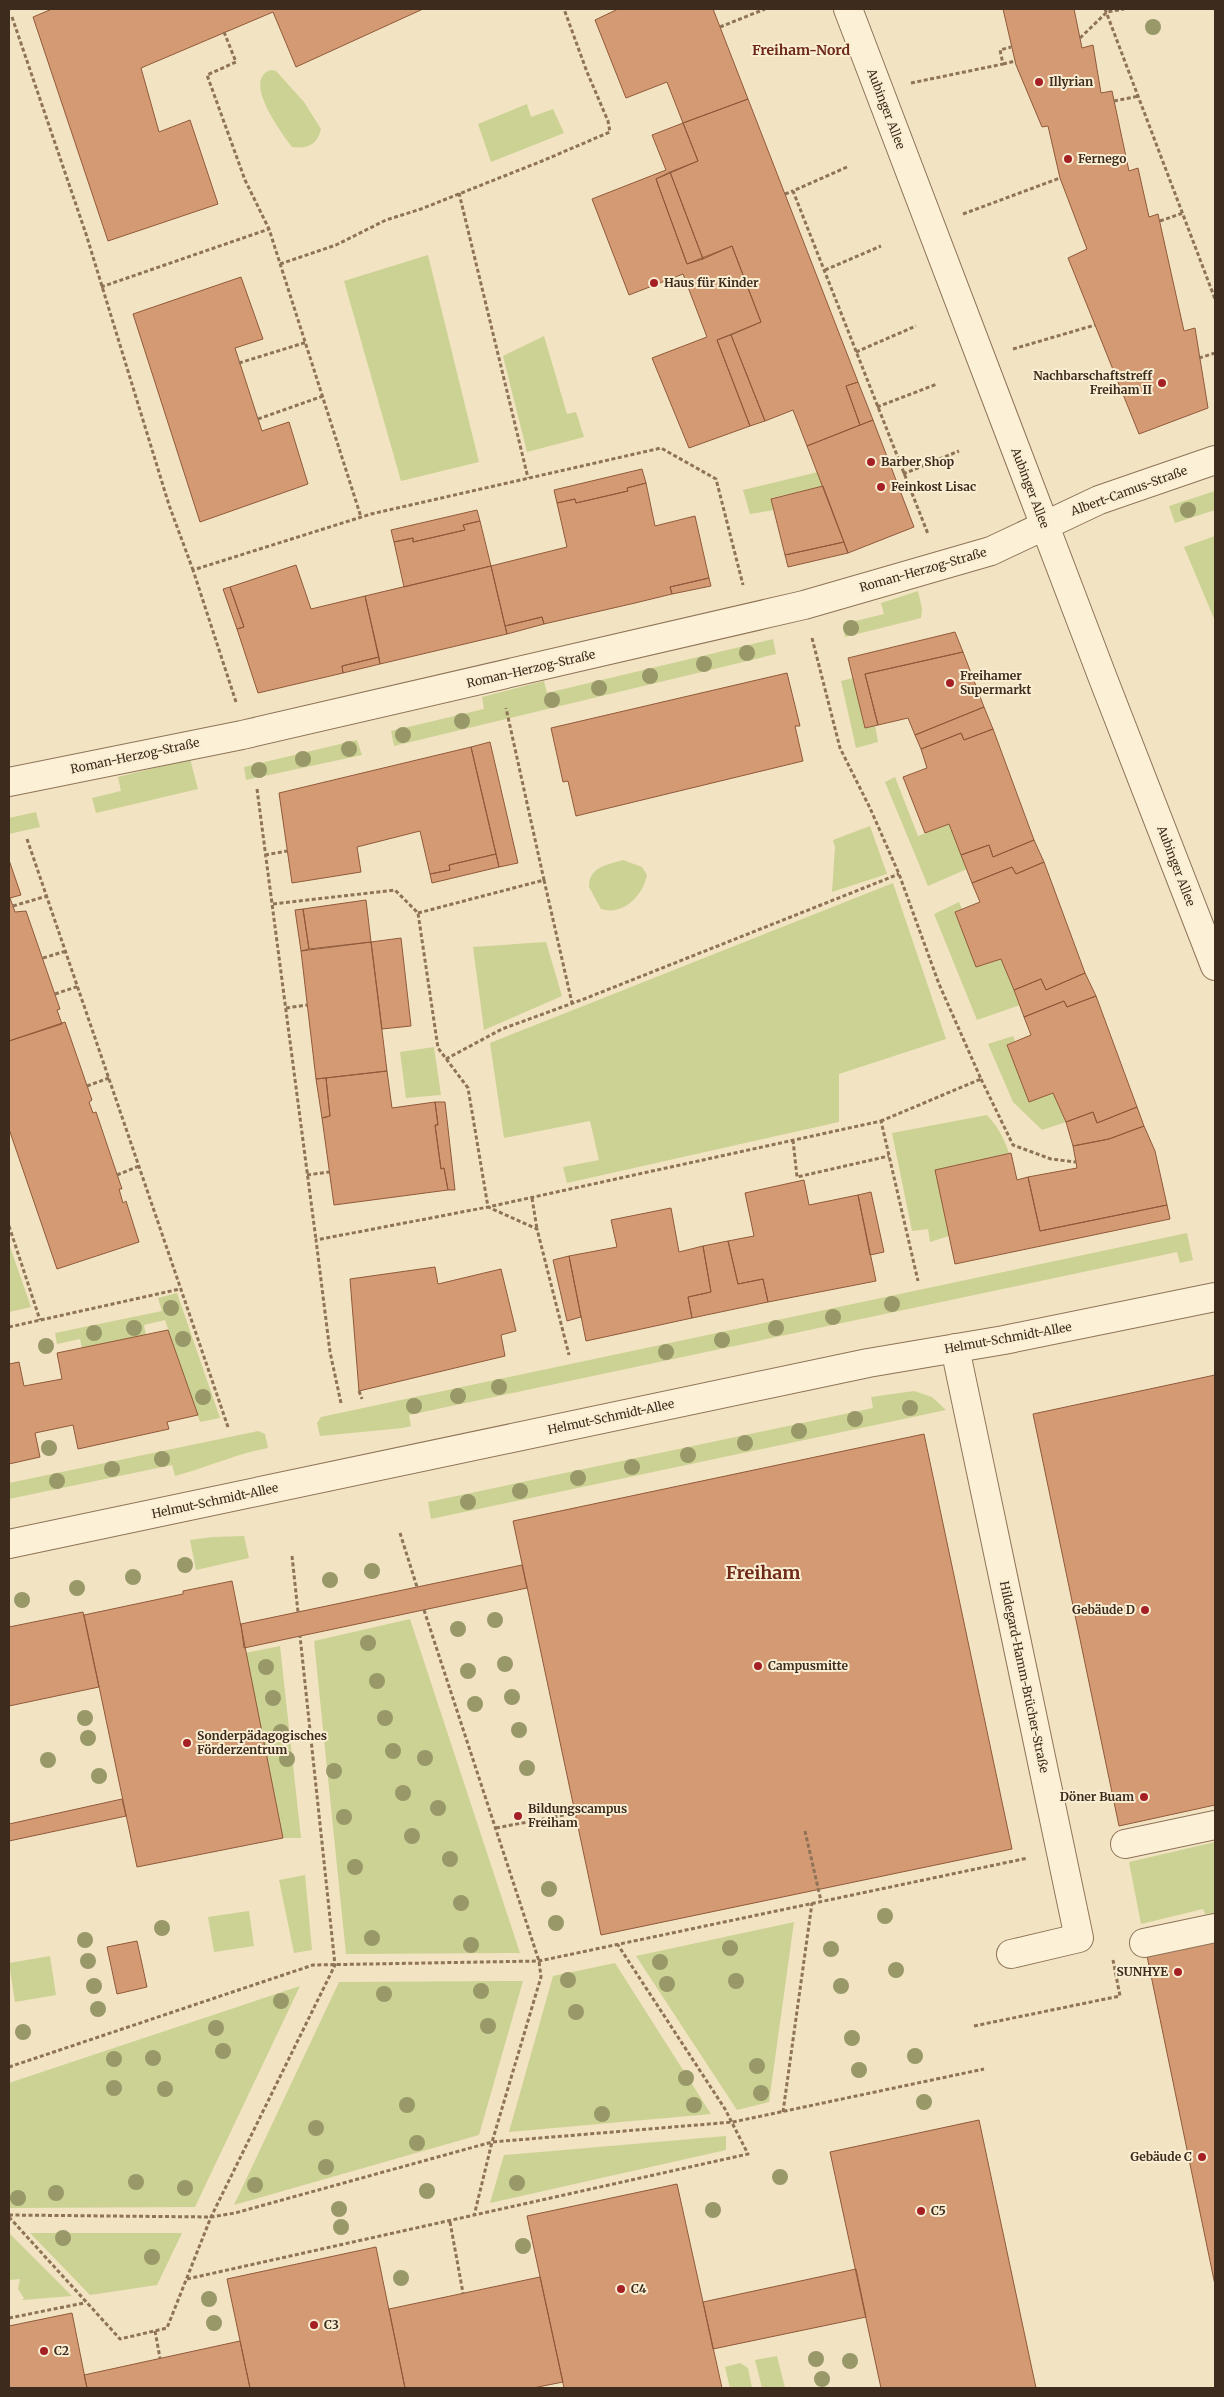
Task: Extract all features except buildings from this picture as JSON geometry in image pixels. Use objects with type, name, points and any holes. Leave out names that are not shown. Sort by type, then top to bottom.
[{"type":"street","name":"Aubinger Allee","points":[[848,9],[1044,525],[1215,966]]},
{"type":"street","name":"Albert-Camus-Straße","points":[[1044,525],[1099,500],[1215,460]]},
{"type":"street","name":"Roman-Herzog-Straße","points":[[9,782],[242,735],[498,677],[804,604],[991,551],[1044,525]]},
{"type":"street","name":"Helmut-Schmidt-Allee","points":[[9,1544],[868,1363],[1215,1297]]},
{"type":"street","name":"Hildegard-Hamm-Brücher-Straße","points":[[954,1348],[1080,1938],[1012,1954]]},
{"type":"street","points":[[1124,1844],[1215,1825]]},
{"type":"street","points":[[1144,1943],[1215,1928]]},
{"type":"path","points":[[280,264],[336,244],[386,220],[421,209],[566,152],[610,132],[608,121],[587,72],[564,9]]},
{"type":"path","points":[[720,27],[765,9]]},
{"type":"path","points":[[1080,38],[1106,10],[1124,9]]},
{"type":"path","points":[[1106,10],[1215,299]]},
{"type":"path","points":[[12,17],[86,234],[169,505],[194,570],[238,709]]},
{"type":"path","points":[[224,32],[236,62],[207,75],[245,180],[269,229],[361,517]]},
{"type":"path","points":[[1003,64],[1000,50],[1011,47]]},
{"type":"path","points":[[907,84],[1015,61]]},
{"type":"path","points":[[1114,101],[1138,96]]},
{"type":"path","points":[[785,194],[847,167]]},
{"type":"path","points":[[958,216],[1060,178]]},
{"type":"path","points":[[793,191],[928,534]]},
{"type":"path","points":[[459,193],[528,478]]},
{"type":"path","points":[[1160,221],[1183,213]]},
{"type":"path","points":[[101,287],[269,229]]},
{"type":"path","points":[[824,270],[881,246]]},
{"type":"path","points":[[1010,350],[1095,325]]},
{"type":"path","points":[[856,352],[916,326]]},
{"type":"path","points":[[239,363],[306,342]]},
{"type":"path","points":[[1199,358],[1215,353]]},
{"type":"path","points":[[877,407],[937,384]]},
{"type":"path","points":[[258,419],[323,396]]},
{"type":"path","points":[[194,570],[361,517],[661,448],[716,479],[751,617]]},
{"type":"path","points":[[903,474],[959,451]]},
{"type":"path","points":[[804,604],[840,748],[870,808],[899,874],[939,984],[981,1079],[1013,1145],[1052,1160],[1076,1162]]},
{"type":"path","points":[[498,677],[572,1003]]},
{"type":"path","points":[[257,789],[330,1352],[341,1403]]},
{"type":"path","points":[[27,840],[79,986],[228,1427]]},
{"type":"path","points":[[265,855],[287,851]]},
{"type":"path","points":[[446,1059],[502,1029],[899,874]]},
{"type":"path","points":[[418,913],[544,880]]},
{"type":"path","points":[[272,904],[395,890],[418,913],[438,1048],[468,1088],[488,1207]]},
{"type":"path","points":[[13,906],[47,896]]},
{"type":"path","points":[[43,958],[66,951]]},
{"type":"path","points":[[55,994],[79,986]]},
{"type":"path","points":[[286,1008],[307,1005]]},
{"type":"path","points":[[87,1086],[109,1078]]},
{"type":"path","points":[[316,1240],[532,1198],[881,1121],[981,1079]]},
{"type":"path","points":[[881,1121],[918,1281]]},
{"type":"path","points":[[793,1140],[797,1177],[889,1156]]},
{"type":"path","points":[[117,1175],[139,1166]]},
{"type":"path","points":[[307,1175],[329,1172]]},
{"type":"path","points":[[532,1198],[537,1229],[569,1355]]},
{"type":"path","points":[[488,1207],[537,1229]]},
{"type":"path","points":[[9,1226],[40,1320]]},
{"type":"path","points":[[9,1327],[180,1289]]},
{"type":"path","points":[[359,1391],[362,1400]]},
{"type":"path","points":[[400,1534],[417,1587]]},
{"type":"path","points":[[292,1556],[298,1612]]},
{"type":"path","points":[[424,1610],[539,1961],[541,1977],[492,2142],[474,2217]]},
{"type":"path","points":[[9,2216],[120,2339],[167,2328],[211,2217],[335,1965],[300,1636]]},
{"type":"path","points":[[496,1828],[575,1813]]},
{"type":"path","points":[[805,1831],[821,1901]]},
{"type":"path","points":[[9,2067],[313,1965],[523,1963],[539,1961],[1025,1858]]},
{"type":"path","points":[[783,2112],[812,1903]]},
{"type":"path","points":[[974,2026],[1120,1996],[1111,1951],[1144,1943]]},
{"type":"path","points":[[186,2280],[474,2217],[748,2154],[733,2122],[618,1945]]},
{"type":"path","points":[[9,2216],[211,2217],[235,2214],[492,2142],[733,2122],[984,2069]]},
{"type":"path","points":[[450,2222],[463,2294]]},
{"type":"path","points":[[9,2318],[85,2302]]},
{"type":"path","points":[[155,2331],[160,2358]]},
{"type":"green space","points":[[271,70],[276,71],[304,102],[321,129],[317,139],[311,145],[292,147],[266,107],[260,84],[263,75]]},
{"type":"green space","points":[[527,104],[531,117],[553,109],[564,133],[491,162],[478,124]]},
{"type":"green space","points":[[428,255],[479,462],[401,481],[344,281]]},
{"type":"green space","points":[[544,336],[567,414],[576,412],[584,437],[527,452],[503,356]]},
{"type":"green space","points":[[818,472],[823,486],[772,498],[774,510],[750,514],[743,490]]},
{"type":"green space","points":[[1215,491],[1215,510],[1175,523],[1169,506]]},
{"type":"green space","points":[[1215,536],[1215,621],[1184,547]]},
{"type":"green space","points":[[918,591],[922,609],[921,618],[845,637],[843,624],[884,614],[881,603]]},
{"type":"green space","points":[[773,639],[776,654],[394,746],[391,731],[484,709],[482,697],[544,681],[547,693]]},
{"type":"green space","points":[[853,678],[865,727],[875,725],[878,742],[856,748],[841,681]]},
{"type":"green space","points":[[357,740],[362,755],[246,780],[244,767]]},
{"type":"green space","points":[[190,759],[198,789],[96,813],[92,798],[121,791],[118,777]]},
{"type":"green space","points":[[895,777],[918,836],[949,824],[967,869],[928,886],[885,782]]},
{"type":"green space","points":[[36,812],[40,827],[9,834],[9,818]]},
{"type":"green space","points":[[870,826],[887,874],[832,892],[835,847],[833,840]]},
{"type":"green space","points":[[623,860],[642,867],[647,875],[645,882],[637,896],[625,907],[609,910],[601,909],[589,887],[592,875],[600,868]]},
{"type":"green space","points":[[893,883],[946,1039],[839,1074],[839,1122],[567,1183],[563,1167],[599,1160],[590,1121],[504,1138],[490,1043]]},
{"type":"green space","points":[[959,902],[962,909],[955,912],[976,967],[1001,959],[1020,1005],[977,1020],[934,914]]},
{"type":"green space","points":[[546,942],[562,996],[484,1030],[473,947]]},
{"type":"green space","points":[[1013,1036],[1015,1041],[1007,1045],[1029,1101],[1053,1093],[1066,1122],[1042,1130],[1013,1102],[988,1044]]},
{"type":"green space","points":[[434,1047],[441,1095],[406,1098],[400,1052]]},
{"type":"green space","points":[[987,1115],[1000,1133],[1009,1153],[936,1170],[949,1236],[930,1242],[928,1229],[912,1231],[892,1133]]},
{"type":"green space","points":[[1187,1233],[1193,1260],[1180,1263],[1177,1252],[409,1415],[411,1426],[403,1428],[320,1436],[317,1423],[321,1417]]},
{"type":"green space","points":[[9,1244],[31,1307],[9,1312]]},
{"type":"green space","points":[[177,1293],[220,1418],[200,1422],[165,1320],[144,1325],[146,1335],[82,1348],[80,1339],[57,1344],[55,1333],[162,1311],[158,1298]]},
{"type":"green space","points":[[914,1391],[932,1397],[946,1410],[431,1519],[428,1502],[873,1408],[871,1397]]},
{"type":"green space","points":[[258,1431],[265,1434],[268,1448],[175,1476],[172,1465],[9,1499],[9,1483]]},
{"type":"green space","points":[[244,1536],[249,1558],[196,1570],[190,1540]]},
{"type":"green space","points":[[410,1619],[520,1953],[346,1954],[314,1641]]},
{"type":"green space","points":[[280,1646],[301,1838],[283,1838],[245,1653]]},
{"type":"green space","points":[[1215,1842],[1215,1913],[1205,1914],[1203,1909],[1141,1924],[1129,1862]]},
{"type":"green space","points":[[305,1875],[312,1950],[294,1953],[279,1880]]},
{"type":"green space","points":[[249,1911],[254,1946],[214,1952],[208,1917]]},
{"type":"green space","points":[[794,1922],[769,2102],[737,2110],[636,1956]]},
{"type":"green space","points":[[50,1956],[56,1995],[15,2002],[9,1963]]},
{"type":"green space","points":[[615,1963],[711,2114],[509,2132],[553,1976]]},
{"type":"green space","points":[[523,1981],[479,2135],[234,2205],[339,1982]]},
{"type":"green space","points":[[300,1986],[195,2207],[9,2208],[9,2083]]},
{"type":"green space","points":[[726,2136],[726,2150],[490,2203],[504,2155]]},
{"type":"green space","points":[[9,2233],[72,2296],[22,2300],[24,2298],[18,2289],[20,2279],[9,2280]]},
{"type":"green space","points":[[30,2233],[182,2233],[157,2285],[90,2295]]},
{"type":"green space","points":[[777,2356],[785,2388],[762,2388],[755,2360]]},
{"type":"green space","points":[[740,2363],[748,2368],[752,2388],[730,2388],[725,2367]]},
{"type":"place","name":"Illyrian","points":[[1039,82]]},
{"type":"place","name":"Fernego","points":[[1068,159]]},
{"type":"place","name":"Haus für Kinder","points":[[654,283]]},
{"type":"place","name":"Nachbarschaftstreff Freiham II","points":[[1162,383]]},
{"type":"place","name":"Barber Shop","points":[[871,462]]},
{"type":"place","name":"Feinkost Lisac","points":[[881,487]]},
{"type":"place","name":"Freihamer Supermarkt","points":[[950,683]]},
{"type":"place","name":"Gebäude D","points":[[1145,1610]]},
{"type":"place","name":"Campusmitte","points":[[758,1666]]},
{"type":"place","name":"Sonderpädagogisches Förderzentrum","points":[[187,1743]]},
{"type":"place","name":"Döner Buam","points":[[1144,1797]]},
{"type":"place","name":"Bildungscampus Freiham","points":[[518,1816]]},
{"type":"place","name":"SUNHYE","points":[[1178,1972]]},
{"type":"place","name":"Gebäude C","points":[[1202,2157]]},
{"type":"place","name":"C5","points":[[921,2211]]},
{"type":"place","name":"C4","points":[[621,2289]]},
{"type":"place","name":"C3","points":[[314,2325]]},
{"type":"place","name":"C2","points":[[44,2351]]},
{"type":"district","name":"Freiham-Nord","points":[[801,50]]},
{"type":"district","name":"Freiham","points":[[763,1573]]}]
